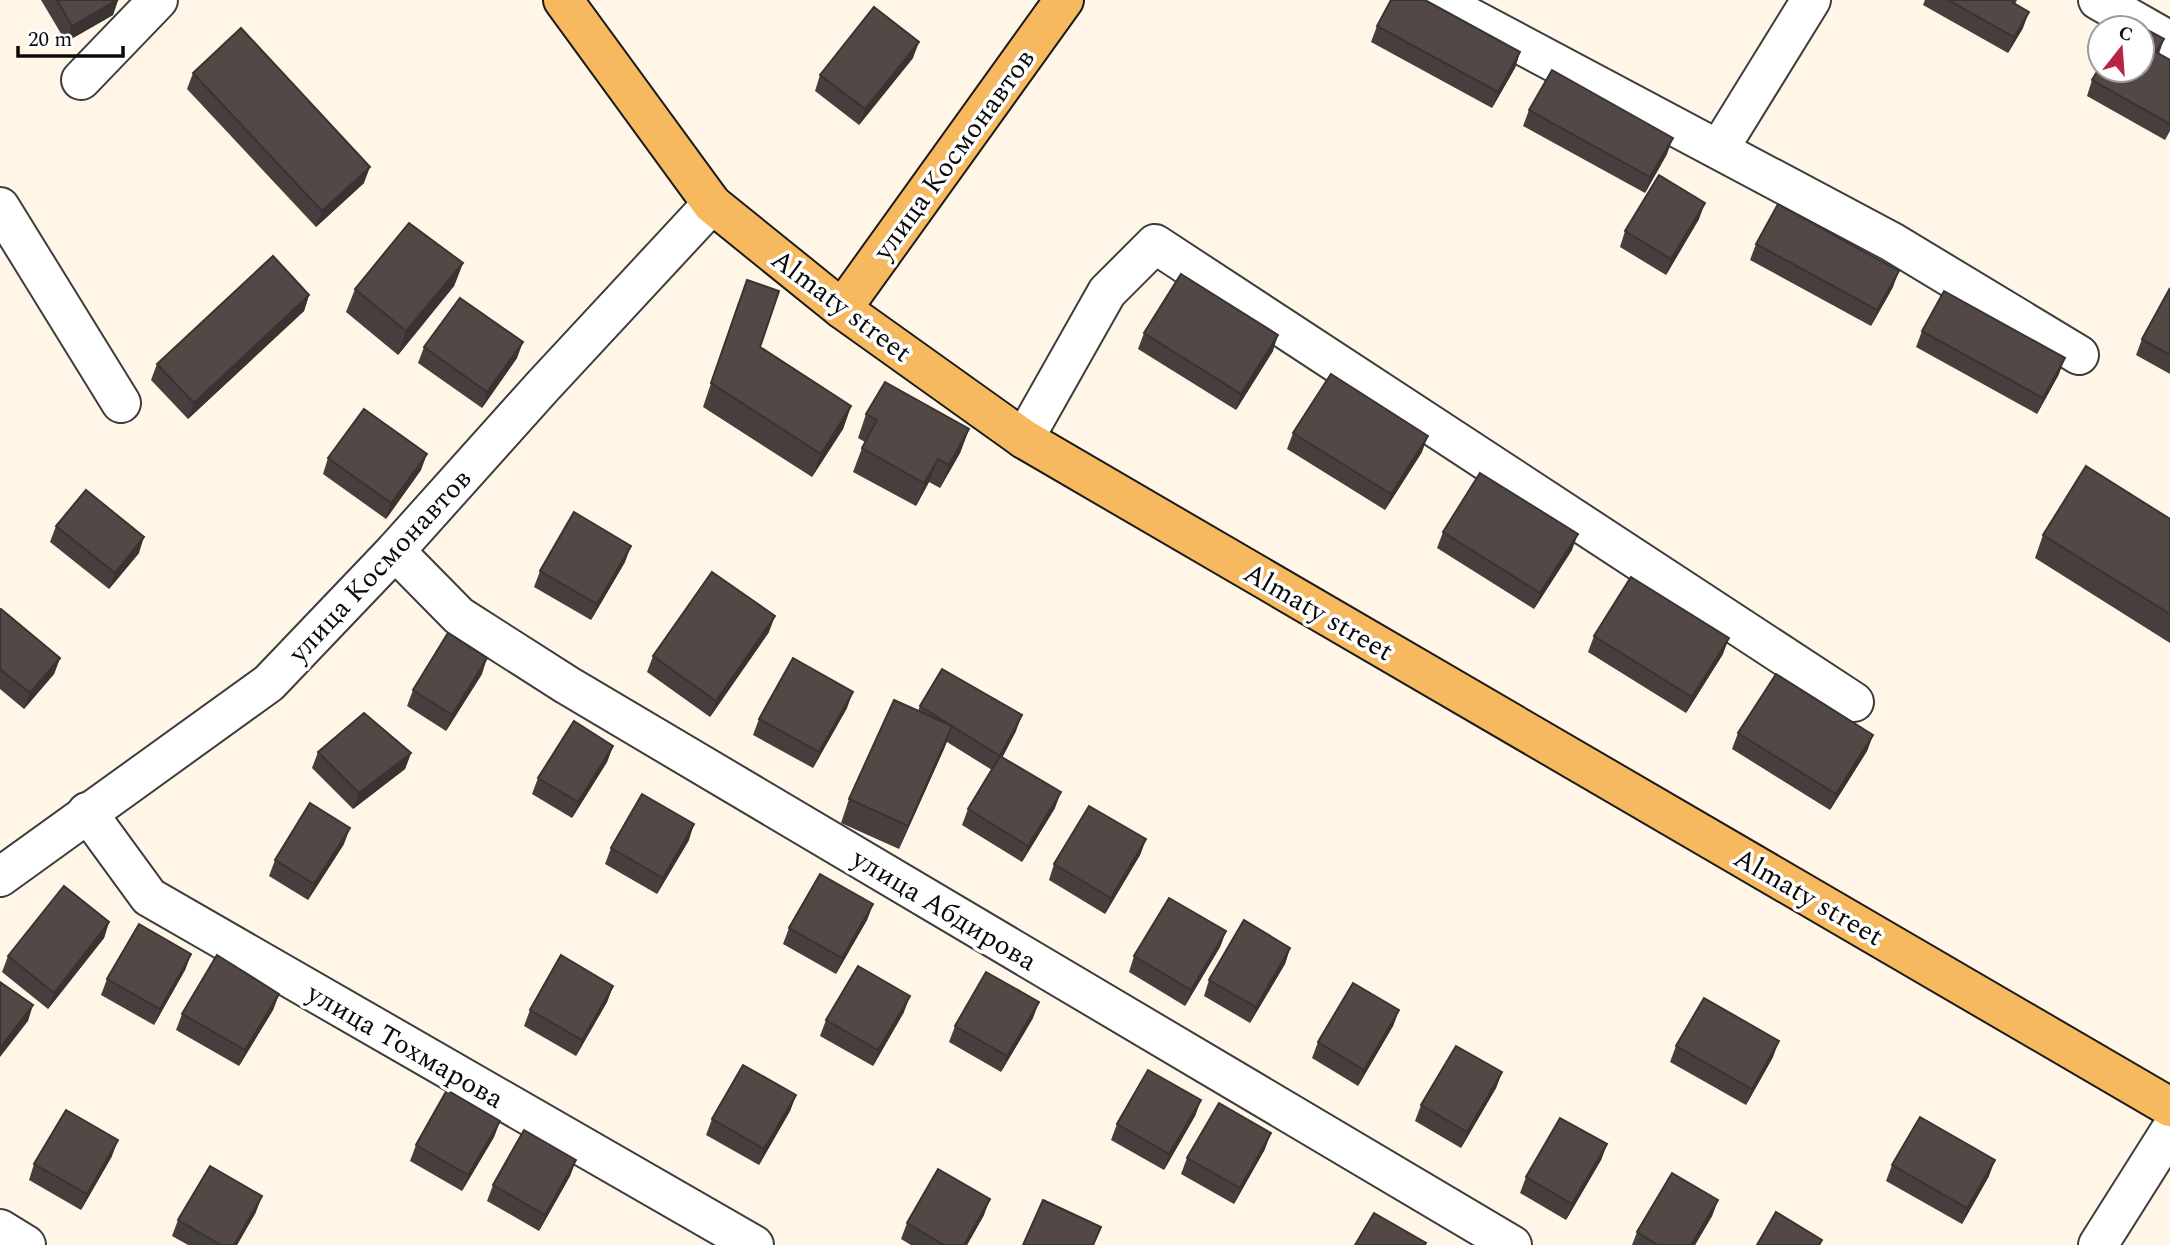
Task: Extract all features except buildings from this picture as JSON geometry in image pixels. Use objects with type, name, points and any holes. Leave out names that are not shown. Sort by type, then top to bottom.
[{"type":"main road","name":"Almaty street","points":[[563,0],[712,204],[842,309],[1024,439],[2170,1107]]},
{"type":"main road","name":"улица Космонавтов","points":[[842,309],[1064,0]]},
{"type":"street","points":[[81,80],[158,0]]},
{"type":"street","points":[[1437,0],[1892,242],[2079,355]]},
{"type":"street","points":[[1719,149],[1811,0]]},
{"type":"street","points":[[2098,0],[2170,41]]},
{"type":"street","name":"улица Космонавтов","points":[[0,877],[269,682],[396,551],[543,386],[712,204]]},
{"type":"street","points":[[0,207],[121,403]]},
{"type":"street","points":[[1024,439],[1107,292],[1156,244],[1854,702]]},
{"type":"street","name":"улица Абдирова","points":[[396,551],[458,616],[567,685],[1512,1245]]},
{"type":"street","name":"улица Тохмарова","points":[[87,812],[149,897],[738,1241]]},
{"type":"street","points":[[2098,1245],[2170,1131]]},
{"type":"street","points":[[0,1229],[26,1245]]}]
